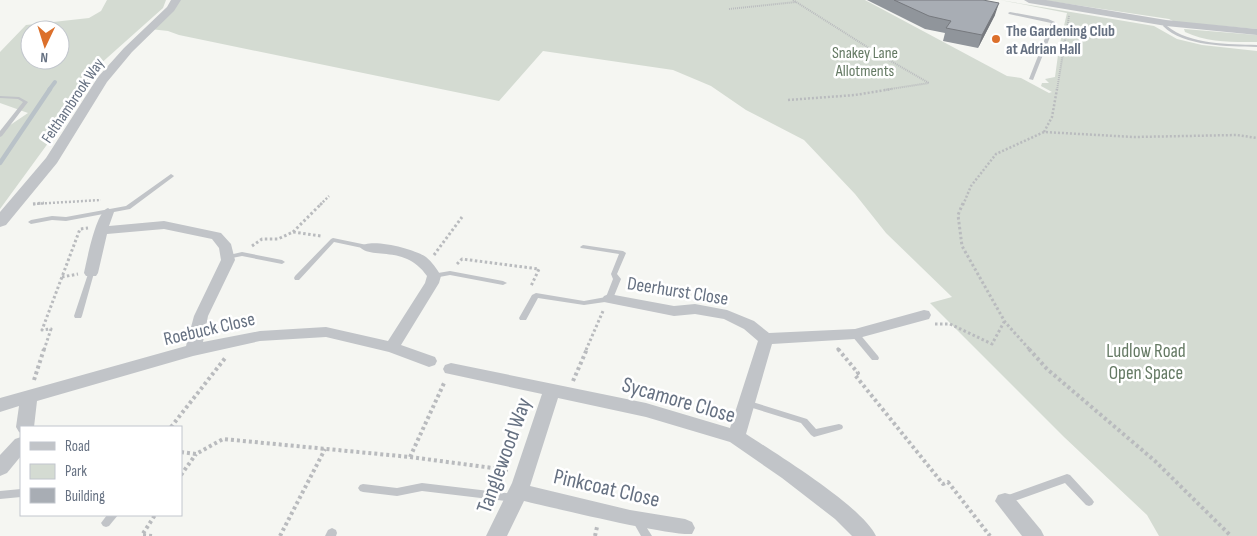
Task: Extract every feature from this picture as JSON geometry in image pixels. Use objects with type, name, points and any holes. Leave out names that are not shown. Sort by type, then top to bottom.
[{"type":"street","name":"Felthambrook Way","points":[[0,222],[52,160],[102,80],[128,50],[171,10],[176,0]]},
{"type":"street","points":[[1029,0],[1166,23],[1257,32]]},
{"type":"street","points":[[91,273],[103,220],[134,226],[164,225],[216,236],[226,247],[228,260],[202,316],[193,350]]},
{"type":"street","points":[[367,247],[408,253],[425,262],[434,276],[432,283],[392,346]]},
{"type":"street","name":"Deerhurst Close","points":[[608,299],[674,311],[695,309],[727,315],[749,325],[766,339]]},
{"type":"street","points":[[736,437],[766,339],[855,334],[928,320]]},
{"type":"street","name":"Roebuck Close","points":[[0,405],[193,350],[260,336],[326,332],[392,346],[429,361]]},
{"type":"street","name":"Sycamore Close","points":[[451,369],[646,410],[736,437],[789,472],[842,513],[866,536]]},
{"type":"street","name":"Tanglewood Way","points":[[496,536],[508,517],[560,392]]},
{"type":"street","points":[[25,426],[29,397]]},
{"type":"street","points":[[0,468],[20,445]]},
{"type":"street","name":"Pinkcoat Close","points":[[520,487],[642,528],[685,528]]},
{"type":"street","points":[[1005,501],[1034,536]]},
{"type":"lane","points":[[1010,13],[1053,22],[1048,42],[1038,56],[1031,79]]},
{"type":"lane","points":[[1166,23],[1165,26],[1173,34],[1191,39],[1257,46]]},
{"type":"lane","points":[[0,96],[19,98],[26,102],[0,135]]},
{"type":"lane","points":[[31,222],[52,218],[103,220],[128,208],[172,176]]},
{"type":"lane","points":[[297,278],[333,240],[367,247]]},
{"type":"lane","points":[[523,318],[536,295],[584,303],[608,299],[617,279],[614,274],[623,254],[583,247]]},
{"type":"lane","points":[[227,257],[242,254],[282,262]]},
{"type":"lane","points":[[78,316],[91,273]]},
{"type":"lane","points":[[434,276],[450,273],[503,283]]},
{"type":"lane","points":[[855,334],[874,358]]},
{"type":"lane","points":[[746,403],[804,420],[814,433],[839,427]]},
{"type":"lane","points":[[1005,501],[1067,478],[1089,502]]},
{"type":"lane","points":[[363,488],[397,492],[422,487],[520,487]]},
{"type":"lane","points":[[0,495],[20,493]]},
{"type":"path","points":[[788,100],[855,96],[929,83],[872,50],[794,0]]},
{"type":"path","points":[[729,9],[797,2]]},
{"type":"path","points":[[1044,132],[1052,117],[1069,12]]},
{"type":"path","points":[[1231,536],[1155,461],[1047,369],[1004,322],[962,246],[958,214],[970,186],[996,154],[1044,132],[1134,137],[1237,135],[1257,138]]},
{"type":"path","points":[[242,254],[262,239],[287,238],[329,196]]},
{"type":"path","points":[[15,206],[77,200],[103,200],[103,220],[80,230],[42,330],[51,329],[29,397]]},
{"type":"path","points":[[425,262],[432,257],[462,217]]},
{"type":"path","points":[[293,232],[331,238],[333,240]]},
{"type":"path","points":[[450,273],[462,259],[539,270],[526,294],[536,295]]},
{"type":"path","points":[[560,392],[608,299]]},
{"type":"path","points":[[928,320],[950,324],[992,344],[1004,322]]},
{"type":"path","points":[[827,336],[858,373],[855,375],[943,484],[948,482],[990,536]]},
{"type":"path","points":[[172,426],[230,351],[234,340]]},
{"type":"path","points":[[410,457],[451,369]]},
{"type":"path","points":[[182,474],[196,454],[223,439],[410,457],[520,487]]},
{"type":"path","points":[[280,536],[325,449]]},
{"type":"path","points":[[182,452],[196,454]]},
{"type":"path","points":[[152,536],[142,535],[154,516]]},
{"type":"green space","points":[[107,0],[166,0],[163,8],[89,74],[87,85],[54,135],[0,209],[0,132],[28,113],[0,103],[0,52],[20,31],[20,70],[70,70],[70,20],[89,18],[101,11]]},
{"type":"green space","points":[[176,0],[865,0],[1007,76],[1021,78],[1049,93],[1052,92],[1041,86],[1042,83],[1049,83],[1045,79],[1055,77],[1058,55],[1064,51],[1059,47],[1067,13],[1000,0],[1154,26],[1177,39],[1202,45],[1257,51],[1257,536],[1159,536],[1147,515],[1064,437],[930,303],[952,297],[886,233],[855,194],[804,140],[746,110],[711,86],[673,70],[543,51],[499,101],[179,35],[168,31],[150,29]]},
{"type":"green space","points":[[1042,0],[1257,0],[1257,29],[1175,22],[1169,19]]},
{"type":"green space","points":[[1184,29],[1257,35],[1257,42],[1212,40],[1194,36],[1185,32]]},
{"type":"building","points":[[894,0],[983,0],[999,3],[982,35],[946,28],[951,21],[929,16]]},
{"type":"waterway","points":[[49,90],[55,82]]},
{"type":"waterway","points":[[0,163],[50,89]]},
{"type":"place","name":"The Gardening Club at Adrian Hall","points":[[996,39]]},
{"type":"park label","name":"Snakey Lane Allotments","points":[[865,61]]},
{"type":"park label","name":"Ludlow Road Open Space","points":[[1146,361]]}]
